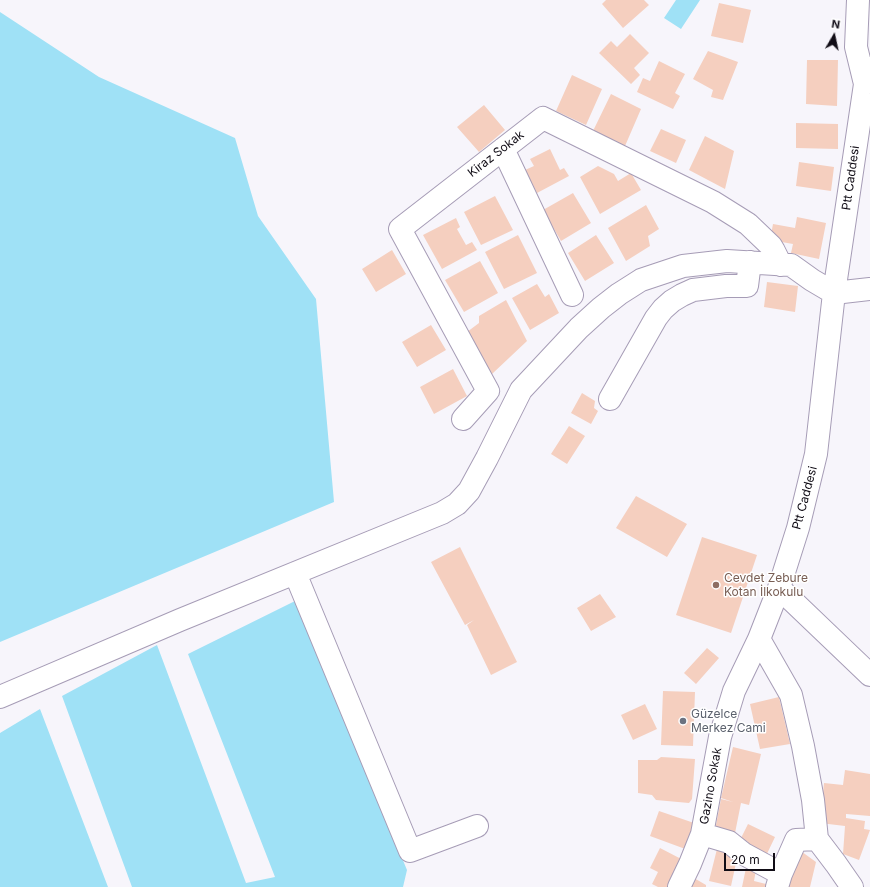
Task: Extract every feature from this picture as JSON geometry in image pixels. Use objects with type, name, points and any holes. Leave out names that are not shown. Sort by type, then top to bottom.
[{"type":"street","name":"Ptt Caddesi","points":[[759,639],[779,588],[798,528],[816,454],[834,292],[868,81],[856,47],[858,0]]},
{"type":"street","name":"Kiraz Sokak","points":[[463,419],[488,391],[400,229],[543,118],[719,206],[748,224],[774,251],[781,265]]},
{"type":"street","points":[[503,149],[572,295]]},
{"type":"street","points":[[0,697],[173,623],[442,513],[457,504],[469,491],[521,390],[579,328],[619,294],[641,280],[682,266],[727,261],[791,265],[812,280],[834,292],[870,288]]},
{"type":"street","points":[[610,399],[656,318],[663,309],[677,298],[693,290],[726,286],[747,286],[750,262]]},
{"type":"street","points":[[295,574],[410,851],[477,826]]},
{"type":"street","points":[[779,588],[870,675]]},
{"type":"street","points":[[759,639],[791,695],[803,746],[813,800],[817,839],[852,887]]},
{"type":"street","name":"Gazino Sokak","points":[[679,887],[702,834],[720,737],[734,691],[759,639]]},
{"type":"street","points":[[702,834],[729,842],[779,881],[796,840],[817,839]]},
{"type":"water","points":[[676,0],[700,0],[681,29],[664,18]]},
{"type":"water","points":[[0,12],[99,77],[235,138],[258,216],[316,299],[334,502],[0,642]]},
{"type":"water","points":[[295,601],[407,870],[403,887],[132,887],[62,696],[157,645],[246,883],[275,877],[188,654]]},
{"type":"water","points":[[40,709],[108,887],[0,887],[0,733]]},
{"type":"building","points":[[606,0],[644,0],[649,5],[623,28],[602,4]]},
{"type":"building","points":[[719,3],[751,10],[743,43],[711,36]]},
{"type":"building","points":[[630,34],[649,53],[634,68],[640,75],[631,84],[599,53],[611,41],[617,47]]},
{"type":"building","points":[[708,51],[738,62],[723,100],[711,97],[713,90],[693,79]]},
{"type":"building","points":[[807,60],[838,60],[837,106],[806,104]]},
{"type":"building","points":[[659,61],[685,74],[675,93],[680,96],[673,109],[637,92],[643,78],[650,81]]},
{"type":"building","points":[[572,75],[602,89],[586,125],[556,111]]},
{"type":"building","points":[[611,94],[641,109],[625,146],[593,131]]},
{"type":"building","points":[[484,105],[505,130],[479,152],[457,127]]},
{"type":"building","points":[[796,123],[838,124],[838,149],[796,148]]},
{"type":"building","points":[[661,129],[686,140],[676,163],[650,151]]},
{"type":"building","points":[[705,136],[734,151],[725,189],[689,170]]},
{"type":"building","points":[[550,149],[560,170],[564,168],[569,176],[537,193],[525,170],[534,166],[530,159]]},
{"type":"building","points":[[799,162],[834,167],[831,191],[796,186]]},
{"type":"building","points":[[598,166],[614,174],[618,181],[631,173],[641,190],[600,214],[580,177]]},
{"type":"building","points":[[573,193],[591,223],[561,241],[543,210]]},
{"type":"building","points":[[495,196],[513,230],[481,245],[464,212]]},
{"type":"building","points":[[646,205],[659,229],[648,236],[650,246],[626,261],[608,228]]},
{"type":"building","points":[[797,217],[826,223],[819,259],[791,253],[793,244],[770,240],[773,224],[795,228]]},
{"type":"building","points":[[456,218],[460,227],[457,229],[466,245],[472,242],[477,250],[442,269],[423,235]]},
{"type":"building","points":[[518,235],[537,273],[504,289],[485,252]]},
{"type":"building","points":[[596,235],[614,263],[585,281],[568,253]]},
{"type":"building","points":[[392,250],[406,274],[376,292],[362,269]]},
{"type":"building","points":[[480,261],[498,293],[464,312],[445,280]]},
{"type":"building","points":[[767,282],[798,286],[795,312],[764,307]]},
{"type":"building","points":[[537,284],[545,297],[549,294],[559,313],[530,330],[512,298]]},
{"type":"building","points":[[506,300],[527,341],[492,374],[467,332],[479,323],[479,316]]},
{"type":"building","points":[[431,325],[446,350],[417,367],[402,342]]},
{"type":"building","points":[[453,369],[467,396],[434,414],[420,387]]},
{"type":"building","points":[[582,393],[595,401],[594,408],[598,411],[591,424],[571,413]]},
{"type":"building","points":[[569,426],[585,436],[567,464],[551,454]]},
{"type":"building","points":[[636,496],[687,524],[667,557],[616,528]]},
{"type":"building","name":"Cevdet Zebure Kotan İlkokulu","points":[[702,537],[757,555],[731,633],[676,615]]},
{"type":"building","points":[[460,547],[517,662],[491,675],[467,625],[474,620],[465,625],[431,562]]},
{"type":"building","points":[[600,594],[616,617],[591,631],[577,608]]},
{"type":"building","points":[[707,648],[719,658],[696,684],[684,673]]},
{"type":"building","points":[[663,691],[695,692],[693,746],[661,745]]},
{"type":"building","points":[[779,697],[790,744],[760,749],[750,704]]},
{"type":"building","points":[[645,704],[657,729],[633,740],[621,715]]},
{"type":"building","points":[[733,747],[761,754],[749,805],[741,803],[735,833],[715,830],[721,799],[733,802],[721,798]]},
{"type":"building","points":[[661,757],[695,759],[692,799],[689,803],[656,800],[652,795],[638,793],[638,760],[657,760]]},
{"type":"building","points":[[845,770],[870,774],[870,816],[846,814],[846,818],[865,821],[864,829],[870,830],[859,860],[843,854],[845,826],[820,823],[824,783],[843,785]]},
{"type":"building","points":[[659,811],[697,824],[688,850],[650,836]]},
{"type":"building","points":[[748,824],[775,837],[764,860],[744,850],[748,842],[741,838]]},
{"type":"building","points":[[660,848],[687,862],[674,887],[658,887],[652,884],[658,872],[650,868]]},
{"type":"building","points":[[717,849],[738,854],[731,886],[709,881]]},
{"type":"building","points":[[798,849],[816,862],[810,887],[783,887]]},
{"type":"building","points":[[746,868],[756,870],[754,881],[770,885],[770,887],[742,887]]},
{"type":"building","points":[[694,878],[706,885],[706,887],[689,887]]},
{"type":"place","name":"Cevdet Zebure Kotan İlkokulu","points":[[716,585]]},
{"type":"place","name":"Güzelce Merkez Cami","points":[[683,721]]}]
